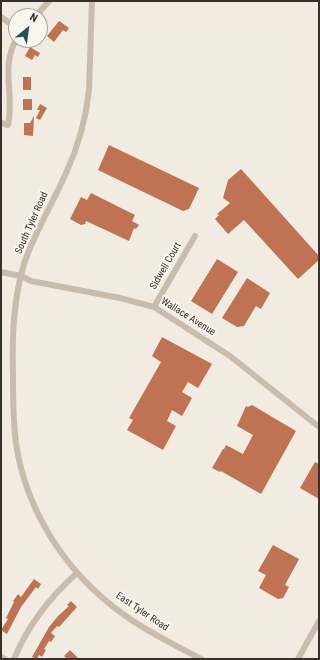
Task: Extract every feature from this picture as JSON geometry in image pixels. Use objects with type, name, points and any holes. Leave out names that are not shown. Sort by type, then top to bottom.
[{"type":"street","name":"South Tyler Road","points":[[77,573],[56,545],[40,518],[28,490],[17,452],[13,409],[12,333],[17,293],[31,245],[65,175],[79,139],[88,102],[92,1]]},
{"type":"street","points":[[1,123],[8,125],[10,116],[8,66],[12,48]]},
{"type":"street","name":"Sidwell Court","points":[[154,307],[195,236]]},
{"type":"street","name":"Wallace Avenue","points":[[1,272],[21,276],[32,281],[120,298],[154,307],[230,356],[319,427]]},
{"type":"street","points":[[14,659],[35,618],[49,600],[77,573]]},
{"type":"street","name":"East Tyler Road","points":[[77,573],[100,596],[123,614],[159,637],[201,659]]},
{"type":"street","points":[[298,659],[319,621]]},
{"type":"street","points":[[1,657],[6,659]]},
{"type":"building","points":[[59,21],[69,28],[66,32],[63,30],[54,42],[48,37],[48,35]]},
{"type":"building","points":[[29,48],[40,53],[38,57],[35,55],[32,60],[25,56]]},
{"type":"building","points":[[23,77],[31,77],[31,90],[23,90]]},
{"type":"building","points":[[23,99],[32,99],[32,110],[23,110]]},
{"type":"building","points":[[40,104],[47,108],[40,120],[36,118],[40,110],[37,110]]},
{"type":"building","points":[[34,116],[33,136],[24,135],[24,123],[30,123]]},
{"type":"building","points":[[109,145],[199,188],[189,209],[183,211],[98,170]]},
{"type":"building","points":[[241,169],[319,256],[319,260],[298,279],[244,220],[228,234],[215,219],[219,215],[217,214],[230,203],[223,198],[228,180]]},
{"type":"building","points":[[91,193],[135,215],[132,221],[139,225],[136,229],[134,228],[129,241],[86,221],[85,224],[81,225],[70,219],[81,197],[87,200]]},
{"type":"building","points":[[217,259],[238,272],[212,314],[191,301]]},
{"type":"building","points":[[247,278],[270,293],[261,309],[256,306],[244,326],[237,327],[222,318]]},
{"type":"building","points":[[162,337],[212,364],[198,388],[188,382],[182,392],[192,398],[182,416],[172,410],[167,421],[176,426],[163,450],[127,430],[133,420],[129,418],[161,362],[152,356]]},
{"type":"building","points":[[252,405],[296,431],[261,494],[221,471],[220,472],[212,468],[226,445],[243,454],[253,435],[237,426],[246,406],[248,407]]},
{"type":"building","points":[[315,462],[319,464],[319,499],[300,488]]},
{"type":"building","points":[[273,545],[299,559],[285,585],[289,587],[283,598],[278,599],[259,588],[266,575],[258,571]]},
{"type":"building","points":[[34,579],[41,584],[38,589],[36,587],[21,607],[7,634],[1,630],[8,619],[6,618],[14,602],[13,601],[18,594],[21,597]]},
{"type":"building","points":[[71,601],[77,607],[59,627],[57,626],[51,633],[55,636],[51,642],[49,641],[44,649],[46,650],[42,657],[39,655],[37,659],[32,657],[49,627],[69,606],[67,605]]},
{"type":"building","points":[[70,650],[79,659],[67,659],[64,656]]}]
